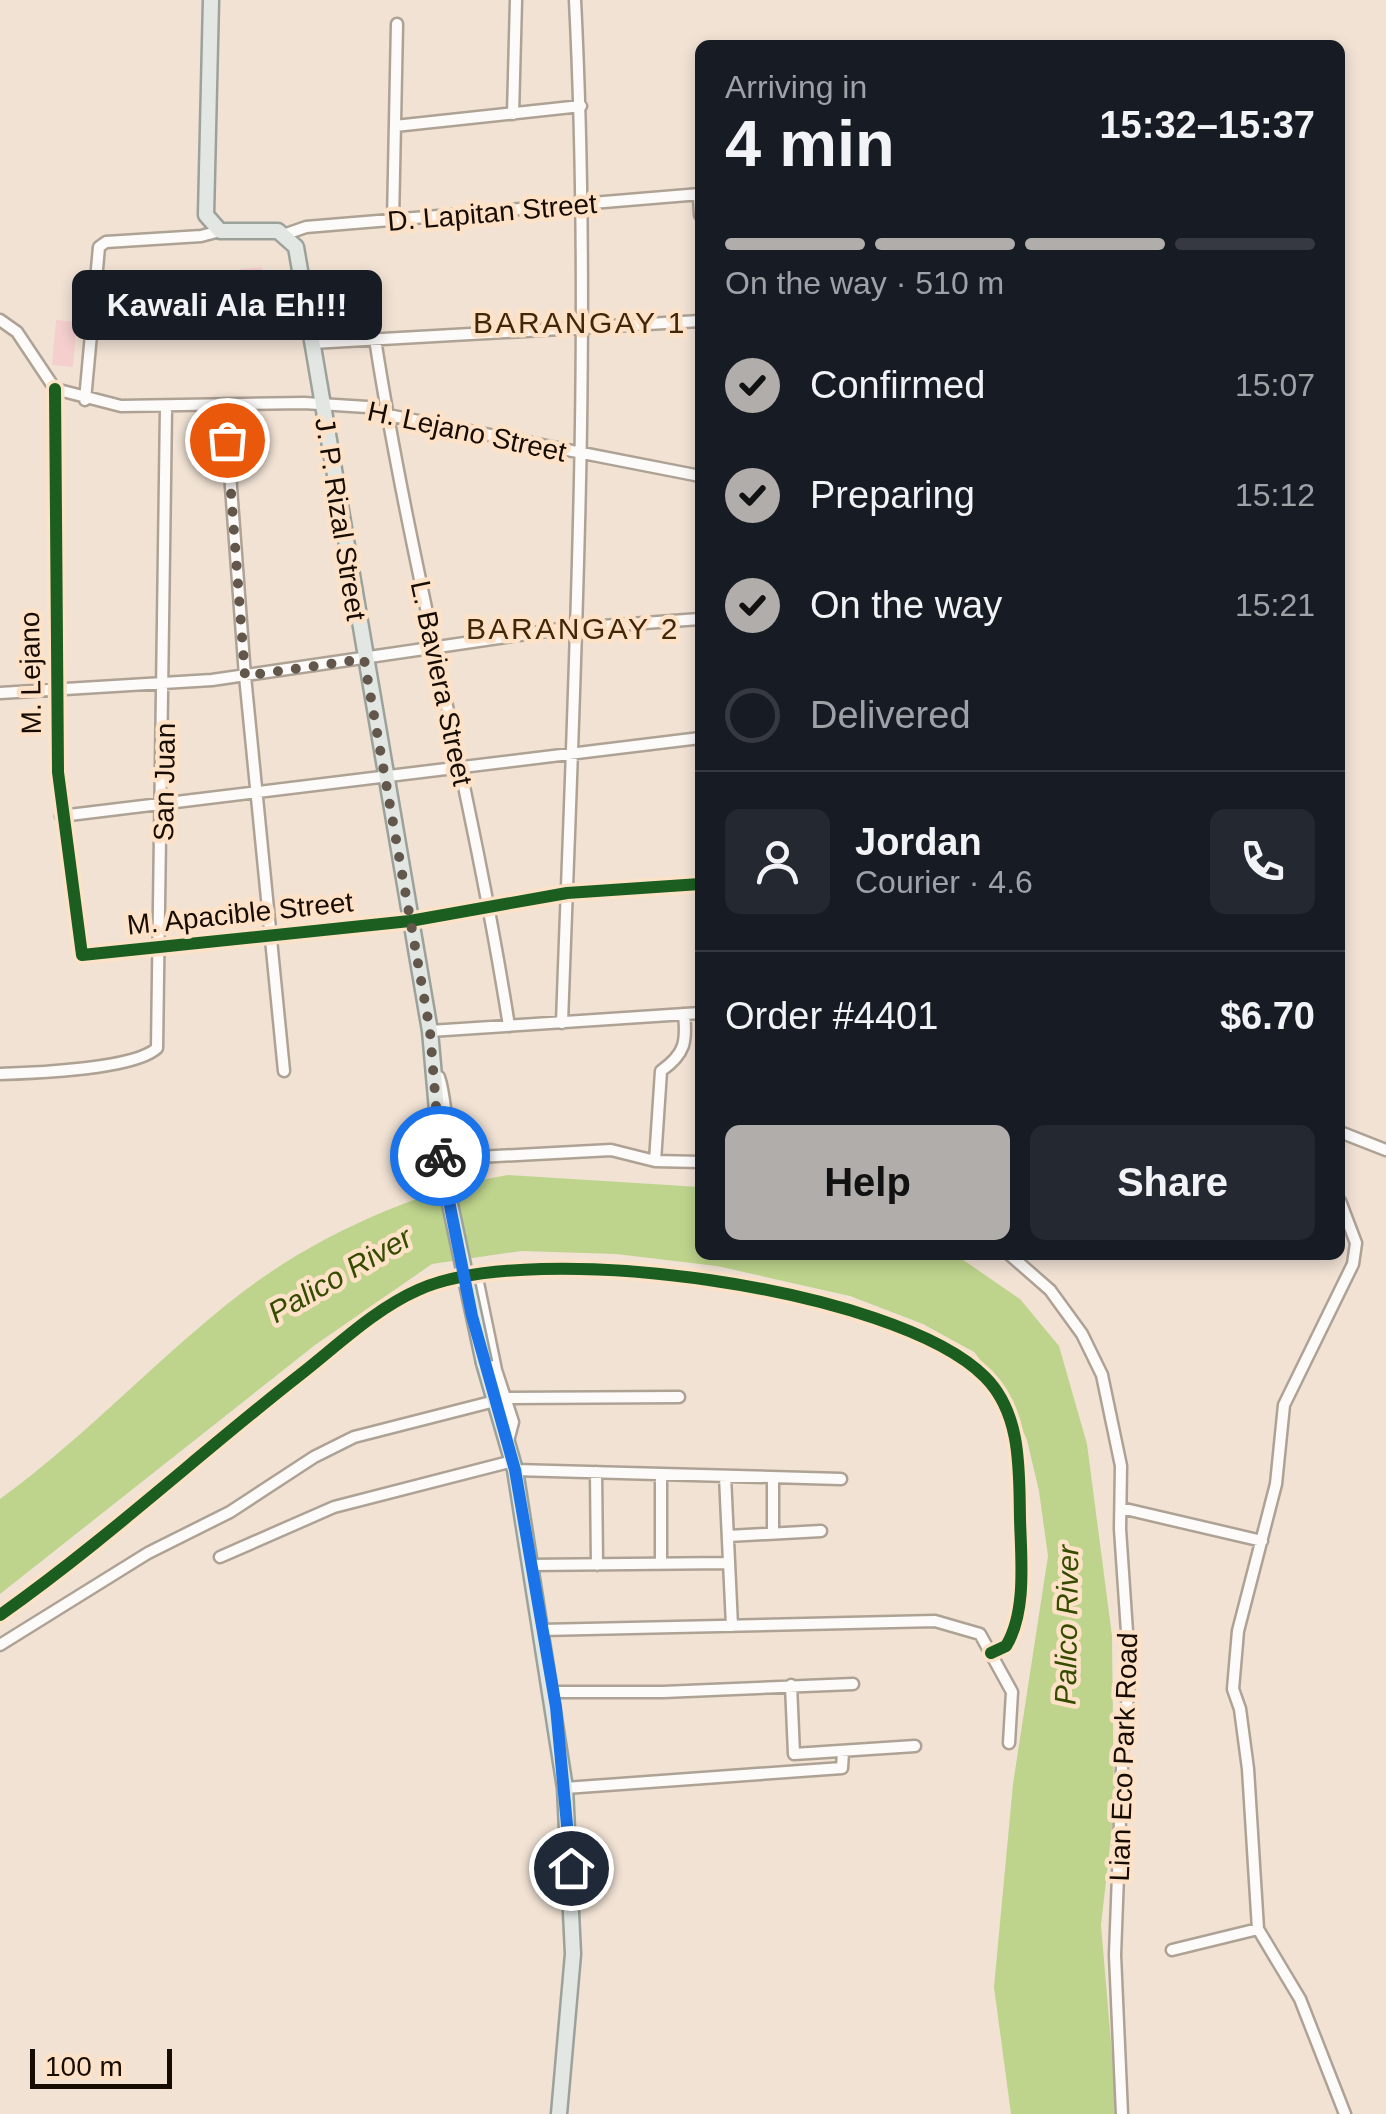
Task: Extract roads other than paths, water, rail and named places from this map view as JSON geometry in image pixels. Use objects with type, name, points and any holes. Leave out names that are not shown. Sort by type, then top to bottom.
[{"type":"main road","points":[[211,0],[204,206],[210,222],[220,230],[286,234]]},
{"type":"main road","name":"J. P. Rizal Street","points":[[286,234],[296,247],[430,1031],[442,1167],[484,1363],[500,1399],[514,1465],[553,1692],[565,1788],[573,1954],[559,2114]]},
{"type":"street","points":[[513,114],[516,0]]},
{"type":"street","points":[[562,1023],[583,328],[582,106],[575,0]]},
{"type":"street","points":[[394,221],[397,24]]},
{"type":"street","points":[[395,126],[582,106]]},
{"type":"street","name":"D. Lapitan Street","points":[[286,234],[306,227],[695,194]]},
{"type":"street","points":[[85,400],[99,247],[106,242],[201,236],[220,230]]},
{"type":"street","points":[[0,320],[17,332],[55,389]]},
{"type":"street","points":[[312,344],[695,320]]},
{"type":"street","name":"L. Baviera Street","points":[[375,340],[386,413],[490,906],[508,1026]]},
{"type":"street","name":"H. Lejano Street","points":[[55,389],[85,400],[166,408],[304,402],[323,407],[367,407],[580,455],[695,475]]},
{"type":"street","name":"M. Lejano","points":[[55,389],[54,689],[61,816],[82,955]]},
{"type":"street","points":[[224,406],[245,676],[284,1071]]},
{"type":"street","name":"San Juan","points":[[0,1074],[57,1072],[146,1058],[157,1048],[166,682],[166,408]]},
{"type":"street","points":[[0,693],[245,676],[573,628],[695,620]]},
{"type":"street","points":[[61,816],[695,739]]},
{"type":"street","name":"M. Apacible Street","points":[[82,955],[410,921],[567,894],[695,884]]},
{"type":"street","points":[[430,1031],[695,1013]]},
{"type":"street","points":[[655,1162],[661,1071],[677,1060],[687,1043],[684,1014]]},
{"type":"street","points":[[434,1065],[447,1100],[450,1145],[460,1158],[612,1150],[655,1162],[695,1162]]},
{"type":"street","points":[[1345,1134],[1386,1150]]},
{"type":"street","points":[[1345,1214],[1356,1243],[1353,1264],[1284,1406],[1276,1484],[1238,1632],[1232,1674],[1248,1769],[1258,1929],[1300,1999],[1345,2114]]},
{"type":"street","name":"Lian Eco Park Road","points":[[1015,1260],[1069,1312],[1102,1375],[1122,1466],[1130,1676],[1123,1741],[1116,1955],[1122,2114]]},
{"type":"street","points":[[0,1615],[378,1314],[416,1290],[476,1273],[560,1266],[702,1280],[807,1300],[890,1325],[953,1352],[986,1378],[1005,1408],[1020,1467],[1018,1611],[1006,1646],[991,1652]]},
{"type":"street","points":[[476,1273],[500,1399]]},
{"type":"street","points":[[0,1646],[148,1553],[230,1512],[314,1457],[354,1438],[500,1399],[679,1396]]},
{"type":"street","points":[[220,1557],[334,1508],[514,1465],[596,1472],[841,1479]]},
{"type":"street","points":[[596,1472],[597,1565]]},
{"type":"street","points":[[661,1564],[662,1474]]},
{"type":"street","points":[[724,1476],[732,1626]]},
{"type":"street","points":[[773,1478],[773,1533]]},
{"type":"street","points":[[1121,1508],[1262,1541]]},
{"type":"street","points":[[728,1536],[822,1531]]},
{"type":"street","points":[[530,1566],[728,1563]]},
{"type":"street","points":[[542,1630],[935,1621],[980,1634],[991,1652],[1012,1692],[1009,1743]]},
{"type":"street","points":[[791,1684],[791,1752],[915,1746]]},
{"type":"street","points":[[553,1692],[853,1684]]},
{"type":"street","points":[[565,1788],[842,1768],[842,1752]]},
{"type":"street","points":[[1172,1950],[1258,1929]]},
{"type":"water","name":"Palico River","points":[[508,1175],[695,1187],[695,1260],[963,1260],[1020,1299],[1059,1346],[1087,1444],[1112,1636],[1114,1811],[1101,1925],[1117,2114],[1011,2114],[994,1987],[1013,1784],[1048,1556],[1027,1440],[1005,1391],[974,1352],[923,1324],[850,1296],[717,1266],[616,1254],[521,1251],[432,1264],[315,1345],[0,1594],[0,1499],[63,1449],[213,1316],[273,1271],[370,1218],[474,1182]]},
{"type":"place","name":"Kawali Ala Eh!!!","points":[[227,440]]},
{"type":"district","name":"BARANGAY 1","points":[[580,323]]},
{"type":"district","name":"BARANGAY 2","points":[[573,629]]}]
